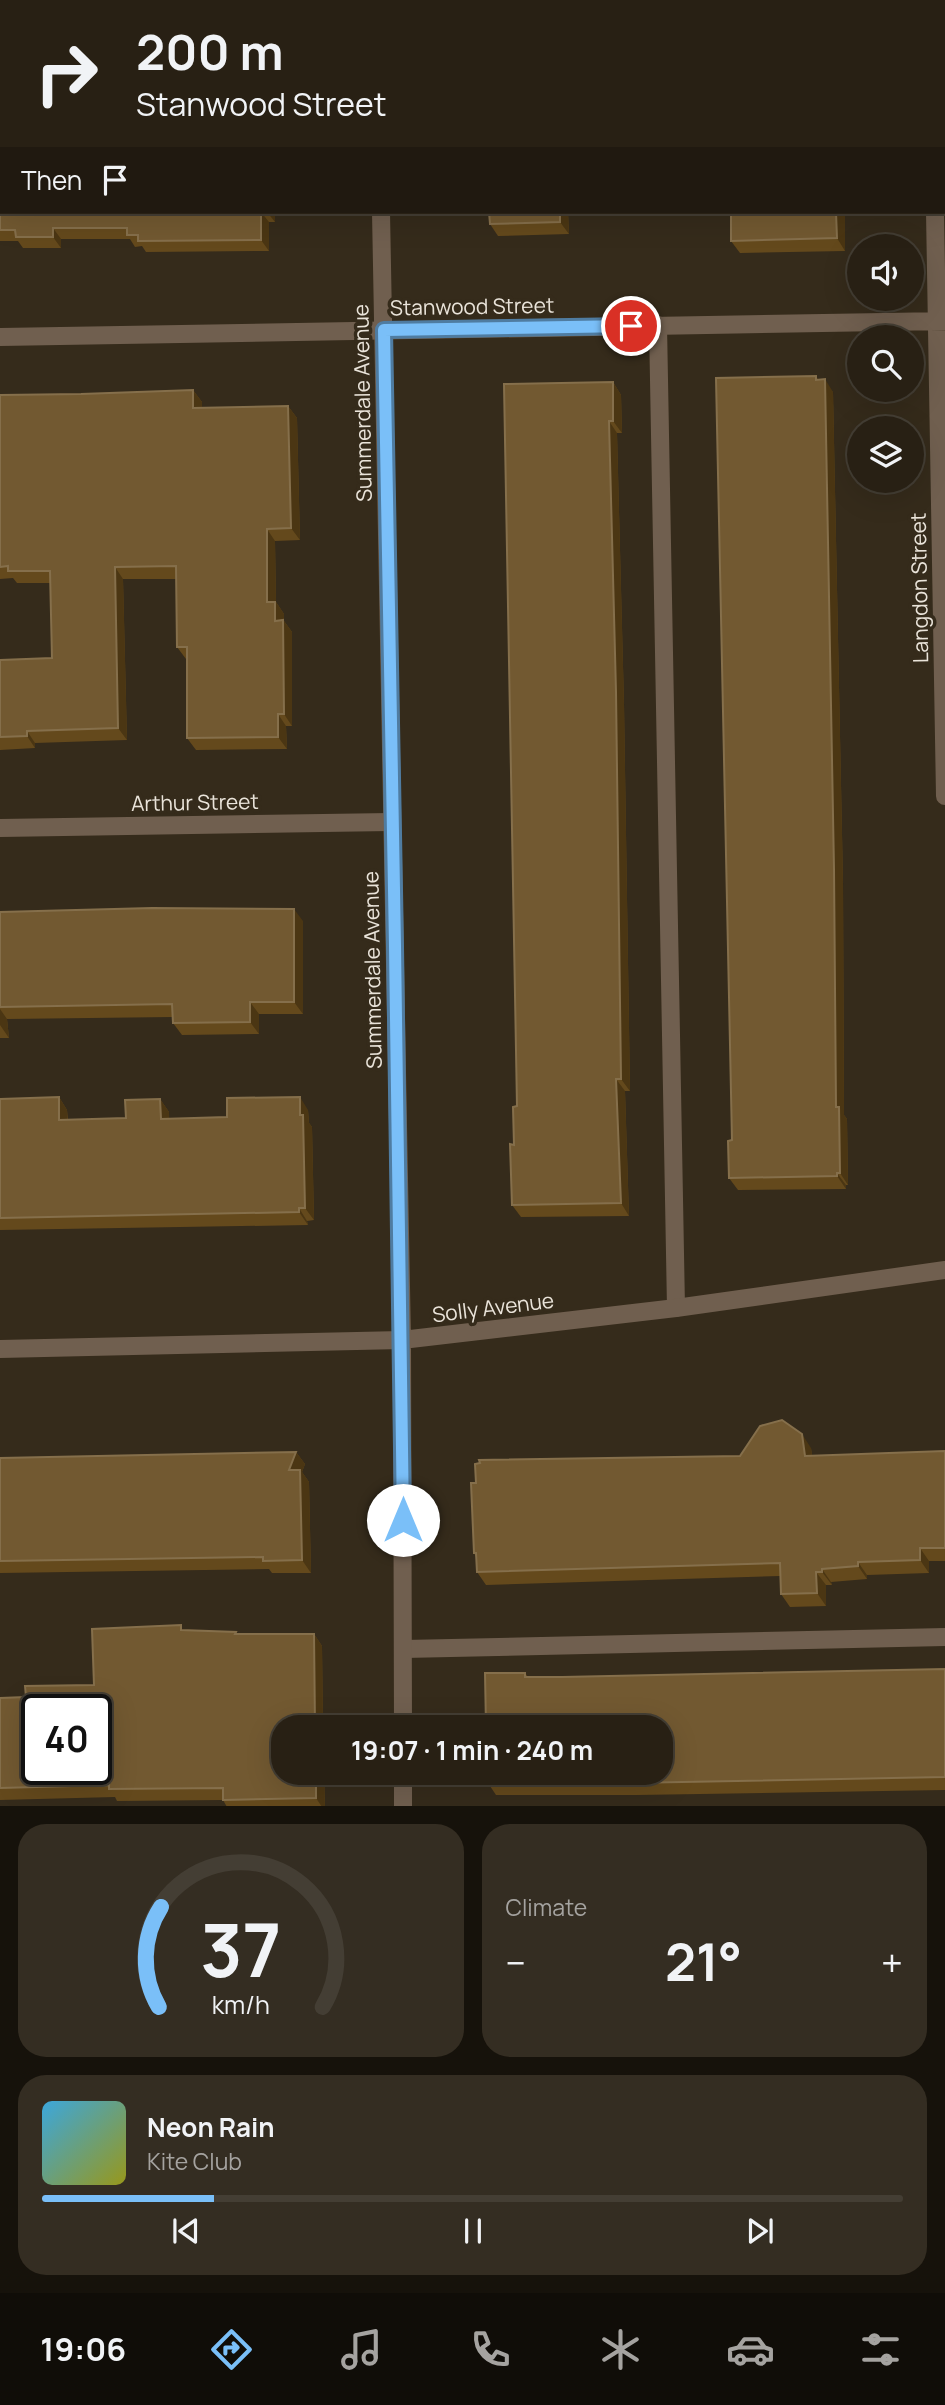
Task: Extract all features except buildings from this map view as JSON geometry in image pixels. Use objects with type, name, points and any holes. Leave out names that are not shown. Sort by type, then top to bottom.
[{"type":"street","name":"Summerdale Avenue","points":[[381,214],[402,1340],[403,1715]]},
{"type":"street","name":"Langdon Street","points":[[935,214],[941,321],[945,796]]},
{"type":"street","name":"Stanwood Street","points":[[0,337],[941,321]]},
{"type":"street","points":[[658,325],[676,1308]]},
{"type":"street","name":"Arthur Street","points":[[0,828],[391,822]]},
{"type":"street","name":"Solly Avenue","points":[[0,1349],[402,1340],[676,1308],[945,1270]]},
{"type":"street","points":[[404,1649],[945,1637]]},
{"type":"street","points":[[403,1785],[403,1806]]},
{"type":"route","points":[[403,1520],[384,330],[631,326]]}]
